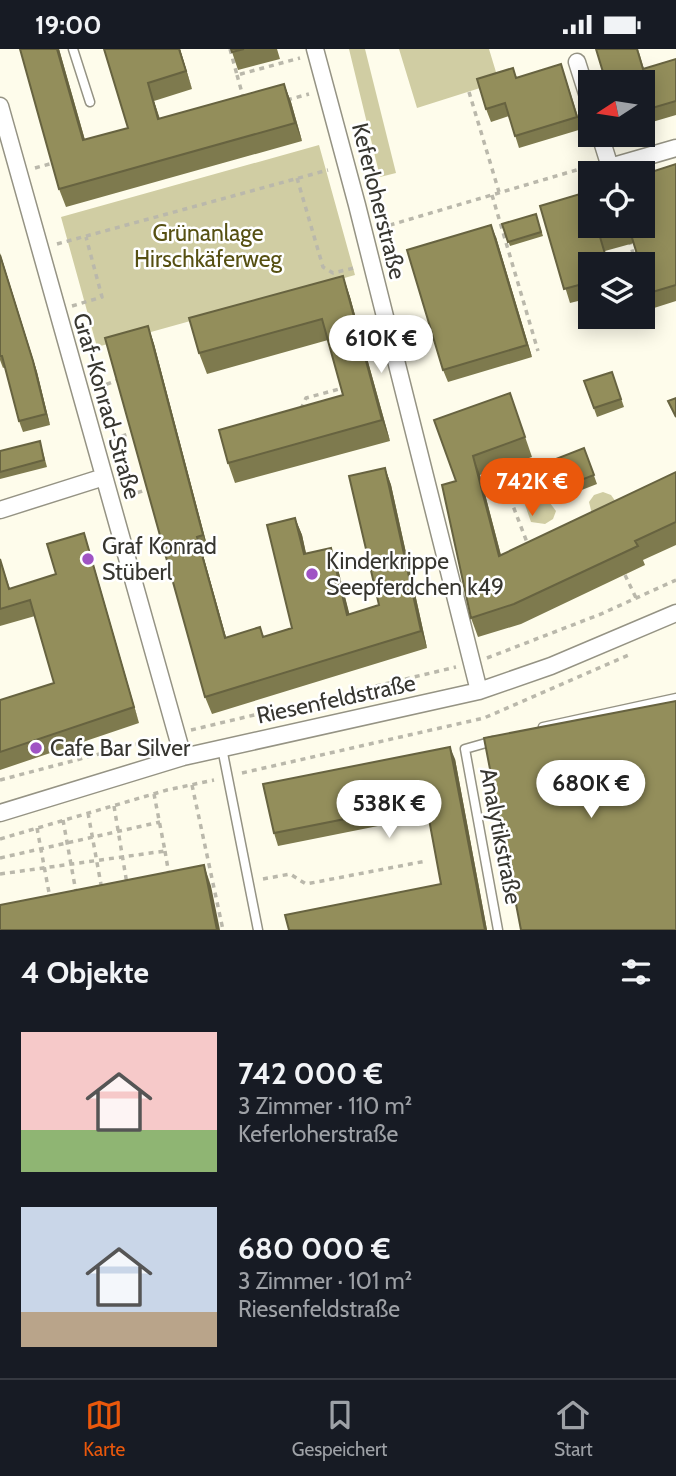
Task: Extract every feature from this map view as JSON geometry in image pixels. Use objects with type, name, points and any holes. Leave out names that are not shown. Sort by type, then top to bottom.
[{"type":"street","name":"Keferloherstraße","points":[[315,49],[364,233],[478,691]]},
{"type":"street","points":[[577,62],[580,70]]},
{"type":"street","name":"Graf-Konrad-Straße","points":[[0,106],[7,158],[57,310],[183,757]]},
{"type":"street","points":[[631,161],[676,148]]},
{"type":"street","points":[[0,510],[104,477]]},
{"type":"street","name":"Riesenfeldstraße","points":[[0,813],[183,757],[478,691],[551,666],[676,613]]},
{"type":"lane","points":[[73,49],[90,103]]},
{"type":"lane","points":[[527,731],[676,698]]},
{"type":"lane","name":"Analytikstraße","points":[[498,930],[465,749],[502,738]]},
{"type":"lane","points":[[222,748],[258,930]]},
{"type":"path","points":[[230,49],[247,111]]},
{"type":"path","points":[[237,75],[300,58]]},
{"type":"path","points":[[469,92],[499,193]]},
{"type":"path","points":[[284,101],[309,94]]},
{"type":"path","points":[[35,168],[53,163]]},
{"type":"path","points":[[57,244],[346,165]]},
{"type":"path","points":[[364,233],[578,170]]},
{"type":"path","points":[[297,178],[323,267],[333,273],[354,268]]},
{"type":"path","points":[[492,195],[538,351]]},
{"type":"path","points":[[57,310],[102,297],[86,236]]},
{"type":"path","points":[[629,238],[633,253],[645,250]]},
{"type":"path","points":[[299,416],[306,398],[343,388]]},
{"type":"path","points":[[112,439],[132,433]]},
{"type":"path","points":[[468,493],[535,481]]},
{"type":"path","points":[[505,485],[529,548]]},
{"type":"path","points":[[128,496],[148,489]]},
{"type":"path","points":[[625,575],[636,598]]},
{"type":"path","points":[[0,780],[176,733],[470,663],[601,614],[676,580]]},
{"type":"path","points":[[0,839],[226,776],[484,718],[640,650]]},
{"type":"path","points":[[192,785],[223,930]]},
{"type":"path","points":[[154,794],[170,877],[159,879]]},
{"type":"path","points":[[114,806],[127,886],[138,884]]},
{"type":"path","points":[[88,813],[103,892]]},
{"type":"path","points":[[63,820],[77,898]]},
{"type":"path","points":[[0,858],[160,823]]},
{"type":"path","points":[[37,828],[51,903]]},
{"type":"path","points":[[0,874],[165,851]]},
{"type":"path","points":[[249,882],[290,874],[306,884],[426,861]]},
{"type":"green space","points":[[349,49],[365,49],[396,173],[380,177]]},
{"type":"green space","points":[[399,49],[489,49],[499,82],[417,108]]},
{"type":"green space","name":"Grünanlage Hirschkäferweg","points":[[319,145],[355,275],[97,347],[61,217]]},
{"type":"green space","points":[[533,489],[541,491],[556,511],[553,519],[545,524],[531,522],[522,496]]},
{"type":"green space","points":[[603,492],[611,495],[616,502],[592,514],[589,502],[594,495]]},
{"type":"building","points":[[20,49],[57,49],[83,140],[128,128],[104,49],[179,49],[186,71],[148,83],[158,119],[284,84],[295,123],[59,189]]},
{"type":"building","points":[[596,49],[637,49],[643,69],[676,59],[676,101],[655,107],[655,70],[602,70]]},
{"type":"building","points":[[561,64],[577,117],[515,136],[505,103],[486,109],[477,79],[513,68],[516,78]]},
{"type":"building","points":[[676,164],[676,285],[655,291],[655,252],[636,252],[632,238],[655,238],[655,171]]},
{"type":"building","points":[[578,195],[578,238],[600,238],[604,252],[578,252],[578,285],[564,289],[540,206]]},
{"type":"building","points":[[536,214],[541,232],[508,242],[502,224]]},
{"type":"building","points":[[491,225],[527,345],[443,370],[407,250]]},
{"type":"building","points":[[0,255],[33,361],[46,414],[19,421],[0,356]]},
{"type":"building","points":[[343,276],[382,420],[228,463],[219,430],[343,395],[322,319],[199,353],[189,318]]},
{"type":"building","points":[[148,326],[203,535],[197,537],[225,638],[260,627],[263,637],[292,628],[267,525],[295,518],[304,554],[331,548],[347,615],[379,605],[349,476],[385,468],[421,631],[205,697],[105,338]]},
{"type":"building","points":[[612,372],[621,399],[594,408],[584,381]]},
{"type":"building","points":[[510,393],[525,437],[473,456],[499,556],[676,472],[676,522],[635,541],[638,546],[514,604],[471,618],[442,485],[456,481],[434,420]]},
{"type":"building","points":[[676,398],[676,417],[668,401]]},
{"type":"building","points":[[40,441],[44,460],[0,472],[0,451]]},
{"type":"building","points":[[584,448],[594,475],[553,491],[543,464]]},
{"type":"building","points":[[84,533],[134,707],[0,752],[0,700],[54,683],[30,600],[0,609],[0,559],[9,589],[56,574],[47,544]]},
{"type":"building","points":[[676,701],[676,930],[521,930],[484,738]]},
{"type":"building","points":[[450,747],[485,930],[289,930],[285,915],[441,884],[426,803],[274,833],[263,784]]},
{"type":"building","points":[[204,865],[217,930],[0,930],[0,905]]},
{"type":"place","name":"Graf Konrad Stüberl","points":[[88,559]]},
{"type":"place","name":"Kinderkrippe Seepferdchen k49","points":[[312,574]]},
{"type":"place","name":"Cafe Bar Silver","points":[[36,748]]}]
